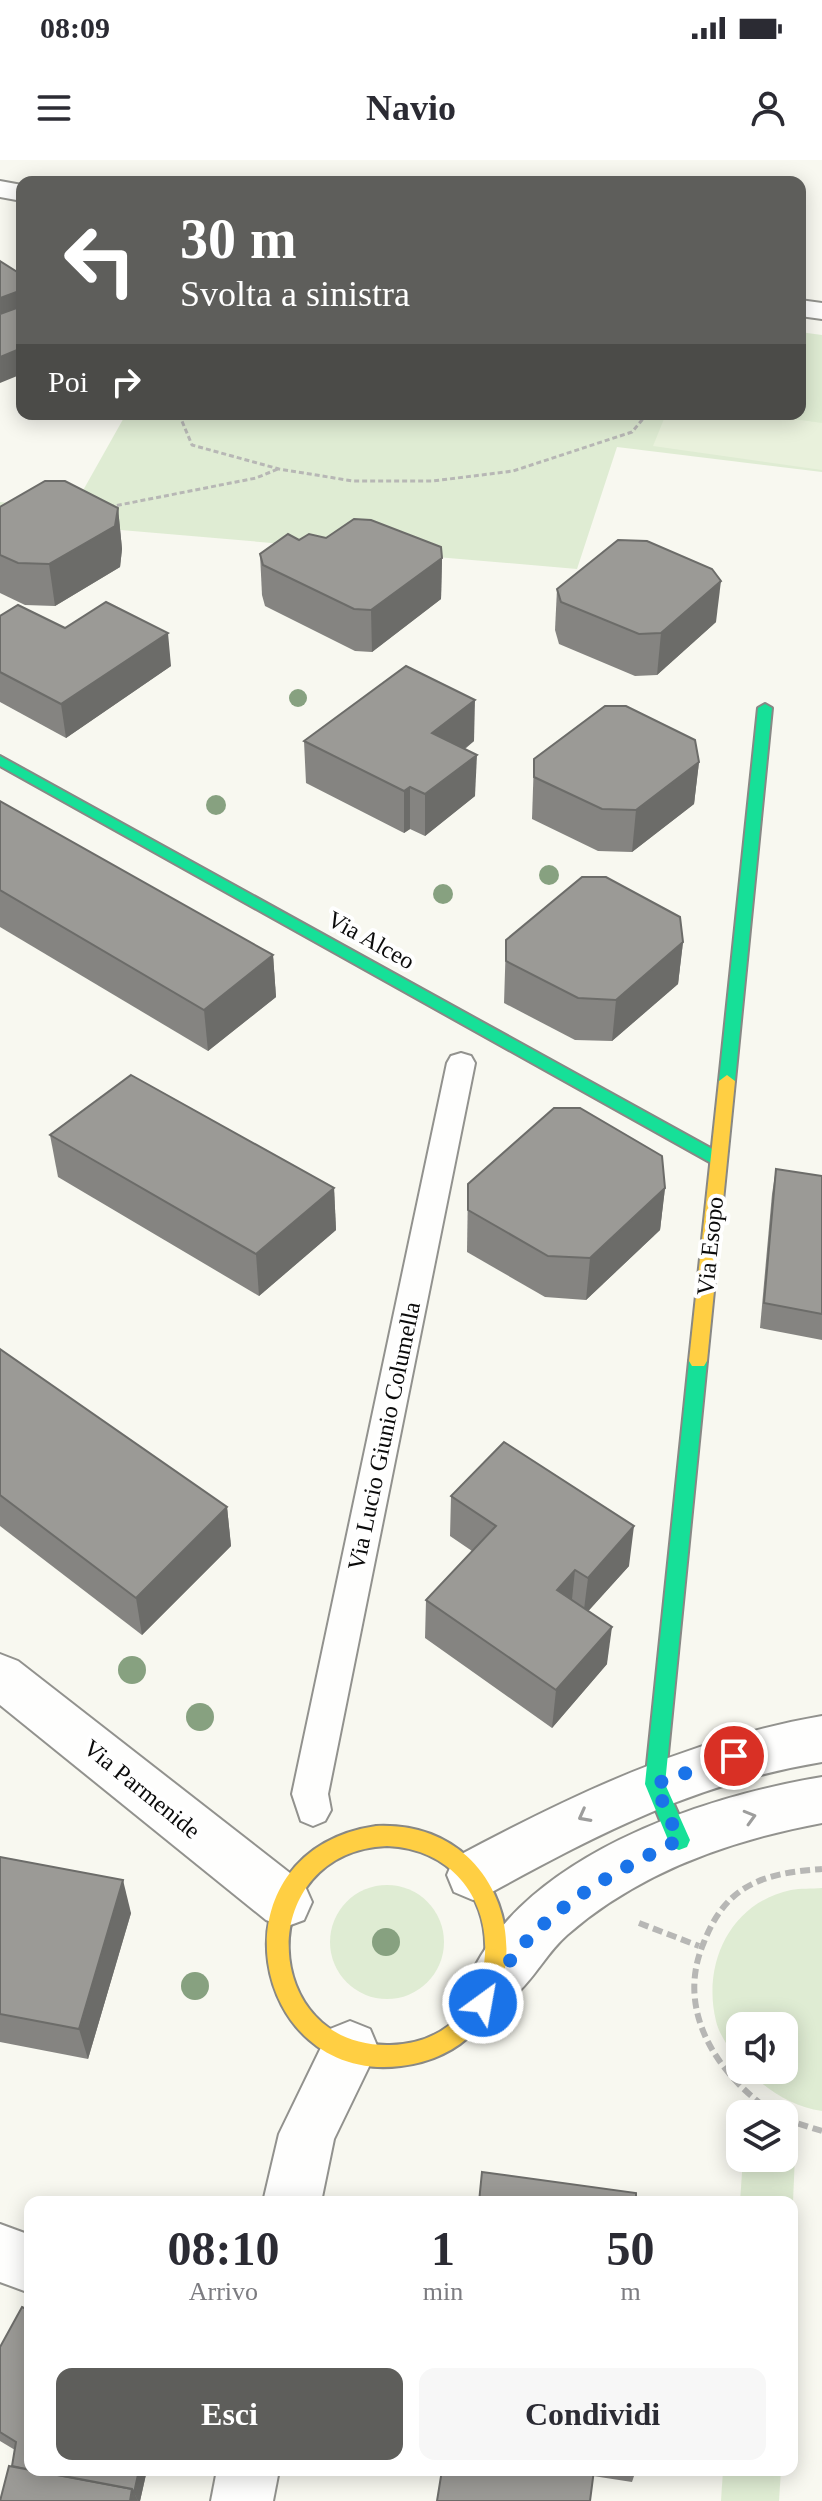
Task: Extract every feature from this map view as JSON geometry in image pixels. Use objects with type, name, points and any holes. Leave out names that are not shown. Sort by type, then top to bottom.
[{"type":"street","name":"Via Esopo","points":[[655,1784],[765,708]]},
{"type":"street","name":"Via Alceo","points":[[0,760],[719,1160]]},
{"type":"street","name":"Via Parmenide","points":[[0,1676],[285,1902]]},
{"type":"street","points":[[473,1875],[603,1806],[708,1763],[760,1749],[822,1739]]},
{"type":"street","points":[[655,1784],[679,1840]]},
{"type":"street","points":[[495,1981],[500,1951],[498,1925],[490,1899],[473,1875],[455,1860],[426,1844],[399,1838],[372,1839],[334,1852],[311,1867],[285,1902],[277,1924],[274,1950],[284,1990],[307,2023],[330,2040],[350,2048],[372,2053],[400,2053],[442,2040],[475,2014],[495,1981],[547,1918],[632,1863],[679,1840],[775,1810],[822,1800]]},
{"type":"street","points":[[293,2196],[307,2134],[350,2048]]},
{"type":"street","points":[[0,2253],[24,2262]]},
{"type":"street","points":[[242,2501],[247,2476]]},
{"type":"lane","name":"Via Lucio Giunio Columella","points":[[313,1810],[310,1794],[461,1063]]},
{"type":"path","points":[[182,420],[192,445],[279,469],[353,481],[433,481],[513,471],[632,432],[642,420]]},
{"type":"path","points":[[97,510],[256,478],[279,469]]},
{"type":"path","points":[[752,2100],[721,2069],[700,2029],[692,1987],[699,1946],[719,1912],[748,1886],[785,1872],[822,1869]]},
{"type":"path","points":[[627,1918],[699,1946]]},
{"type":"path","points":[[798,2125],[822,2131]]},
{"type":"green space","points":[[806,333],[822,335],[822,472],[617,447],[577,569],[15,521],[0,537],[0,502],[72,510],[123,420],[806,420]]},
{"type":"green space","points":[[664,420],[800,420],[822,423],[822,470],[653,446]]},
{"type":"green space","points":[[387,1885],[409,1890],[427,1902],[439,1920],[444,1942],[439,1964],[427,1982],[409,1994],[387,1999],[365,1994],[347,1982],[335,1964],[330,1942],[335,1920],[347,1902],[365,1890]]},
{"type":"green space","points":[[822,1888],[822,2111],[801,2106],[798,2100],[789,2100],[763,2084],[798,2084],[798,2012],[726,2012],[726,2042],[716,2021],[713,2000],[717,1958],[737,1922],[770,1897],[795,1889]]},
{"type":"green space","points":[[742,2172],[794,2172],[793,2196],[740,2196]]},
{"type":"green space","points":[[723,2476],[781,2476],[779,2501],[721,2501]]},
{"type":"building","points":[[0,261],[16,271],[16,292],[0,298]]},
{"type":"building","points":[[16,308],[16,350],[0,357],[0,314]]},
{"type":"building","points":[[45,481],[65,481],[118,508],[115,526],[49,564],[18,563],[0,555],[0,507]]},
{"type":"building","points":[[354,519],[371,520],[441,547],[442,558],[371,610],[354,609],[263,565],[260,554],[288,534],[299,540],[309,534],[326,538]]},
{"type":"building","points":[[618,540],[647,541],[712,569],[721,581],[661,633],[639,634],[561,602],[557,589]]},
{"type":"building","points":[[106,602],[168,633],[61,704],[0,672],[0,616],[18,605],[65,628]]},
{"type":"building","points":[[406,666],[475,700],[432,733],[477,755],[425,794],[410,787],[404,791],[304,741]]},
{"type":"building","points":[[605,706],[626,706],[695,740],[699,762],[636,810],[602,809],[534,777],[534,759]]},
{"type":"building","points":[[0,801],[273,955],[204,1010],[0,890]]},
{"type":"building","points":[[582,877],[606,877],[680,917],[683,942],[616,1000],[578,998],[506,961],[506,940]]},
{"type":"building","points":[[131,1075],[334,1188],[256,1254],[50,1135]]},
{"type":"building","points":[[554,1108],[580,1108],[662,1156],[665,1188],[590,1258],[548,1256],[468,1210],[468,1184]]},
{"type":"building","points":[[776,1169],[822,1176],[822,1314],[764,1303]]},
{"type":"building","points":[[0,1349],[227,1507],[136,1598],[0,1495]]},
{"type":"building","points":[[504,1442],[634,1526],[588,1578],[575,1570],[557,1590],[612,1627],[556,1690],[426,1600],[496,1526],[451,1496]]},
{"type":"building","points":[[0,1857],[123,1880],[79,2029],[0,2014]]},
{"type":"building","points":[[482,2172],[636,2193],[636,2196],[480,2196]]},
{"type":"building","points":[[24,2308],[24,2469],[12,2466],[16,2442],[0,2432],[0,2347]]},
{"type":"building","points":[[9,2466],[24,2469],[24,2476],[62,2476],[132,2489],[130,2501],[0,2501]]},
{"type":"building","points":[[64,2476],[138,2476],[134,2493],[132,2489]]},
{"type":"building","points":[[441,2476],[593,2476],[590,2501],[437,2501]]},
{"type":"traffic: fast","points":[[727,1081],[765,708]]},
{"type":"traffic: fast","points":[[0,760],[719,1160]]},
{"type":"traffic: fast","points":[[679,1840],[655,1784],[698,1361]]},
{"type":"traffic: slow","points":[[698,1361],[727,1081]]},
{"type":"traffic: slow","points":[[387,1836],[429,1844],[465,1868],[489,1904],[497,1946],[489,1988],[465,2024],[429,2048],[387,2056],[345,2048],[309,2024],[285,1988],[277,1946],[285,1904],[309,1868],[345,1844],[387,1836]]},
{"type":"route","points":[[483,2003],[495,1981],[547,1918],[593,1885],[679,1840],[655,1784],[734,1756]]}]
